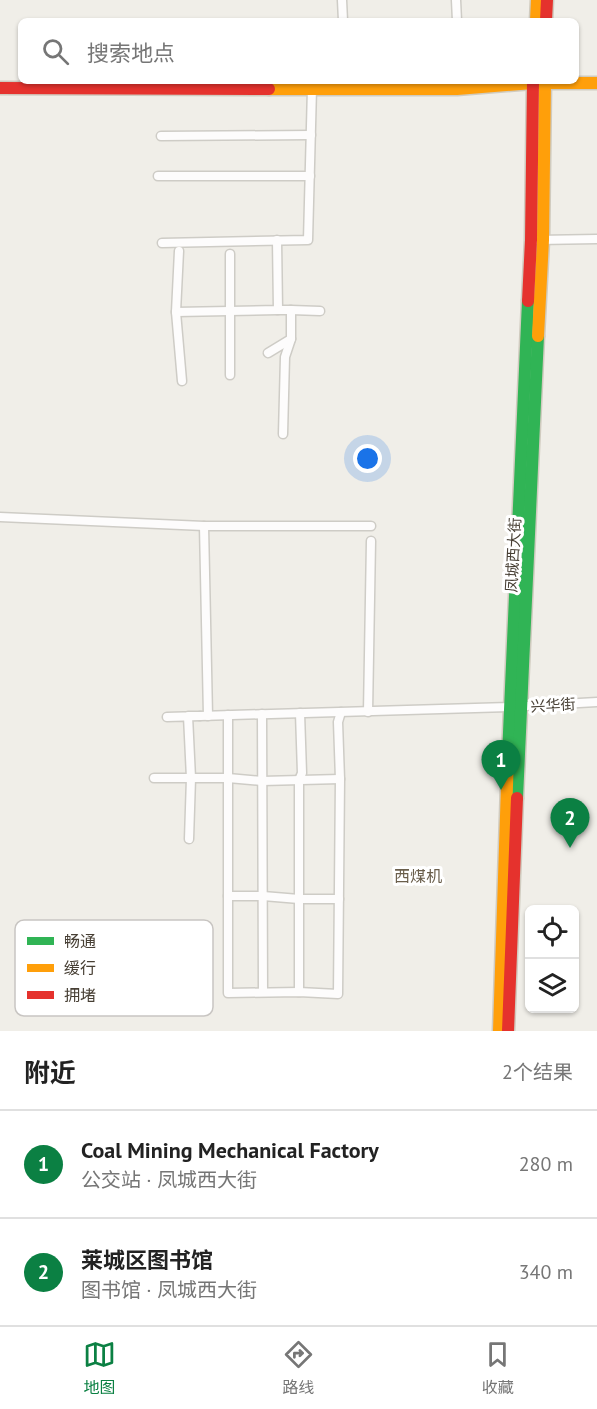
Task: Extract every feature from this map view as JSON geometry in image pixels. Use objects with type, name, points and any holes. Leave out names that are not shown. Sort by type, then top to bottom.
[{"type":"main road","points":[[536,18],[537,0]]},
{"type":"main road","points":[[546,18],[547,0]]},
{"type":"main road","points":[[579,83],[597,83]]},
{"type":"main road","points":[[0,88],[312,88],[343,85],[484,84]]},
{"type":"main road","name":"凤城西大街","points":[[499,1031],[537,240],[539,84]]},
{"type":"main road","name":"凤城西大街","points":[[508,1031],[515,707]]},
{"type":"street","points":[[342,0],[343,18]]},
{"type":"street","points":[[456,0],[457,18]]},
{"type":"street","points":[[162,243],[308,240],[312,88]]},
{"type":"street","points":[[161,136],[311,135]]},
{"type":"street","points":[[158,176],[310,176]]},
{"type":"street","points":[[537,240],[597,239]]},
{"type":"street","points":[[277,240],[278,310]]},
{"type":"street","points":[[179,251],[176,312],[182,381]]},
{"type":"street","points":[[230,254],[230,375]]},
{"type":"street","points":[[283,434],[285,357],[291,339],[291,310]]},
{"type":"street","points":[[176,312],[320,310]]},
{"type":"street","points":[[268,352],[291,339]]},
{"type":"street","points":[[0,517],[204,526],[371,526]]},
{"type":"street","points":[[189,839],[191,778],[188,716],[204,716],[204,526]]},
{"type":"street","points":[[368,712],[371,541]]},
{"type":"street","name":"兴华街","points":[[167,717],[515,707],[597,702]]},
{"type":"street","points":[[228,715],[228,993],[338,994],[340,779],[338,722],[341,712]]},
{"type":"street","points":[[299,992],[299,780],[302,773],[300,713]]},
{"type":"street","points":[[262,714],[263,992]]},
{"type":"street","points":[[154,778],[228,778],[262,781],[340,779]]},
{"type":"street","points":[[228,896],[339,899]]},
{"type":"traffic: fast","points":[[508,755],[528,301]]},
{"type":"traffic: fast","points":[[517,798],[538,336]]},
{"type":"traffic: slow","points":[[536,18],[537,0]]},
{"type":"traffic: slow","points":[[579,83],[597,83]]},
{"type":"traffic: slow","points":[[269,89],[457,89],[520,84]]},
{"type":"traffic: slow","points":[[538,336],[543,240],[545,84]]},
{"type":"traffic: slow","points":[[499,1031],[508,755]]},
{"type":"traffic: jam","points":[[546,18],[547,0]]},
{"type":"traffic: jam","points":[[528,301],[533,84]]},
{"type":"traffic: jam","points":[[0,88],[269,89]]},
{"type":"traffic: jam","points":[[508,1031],[517,798]]},
{"type":"place","name":"Coal Mining Mechanical Factory","points":[[501,790]]},
{"type":"place","name":"莱城区图书馆","points":[[570,848]]},
{"type":"district","name":"西煤机","points":[[418,876]]}]
